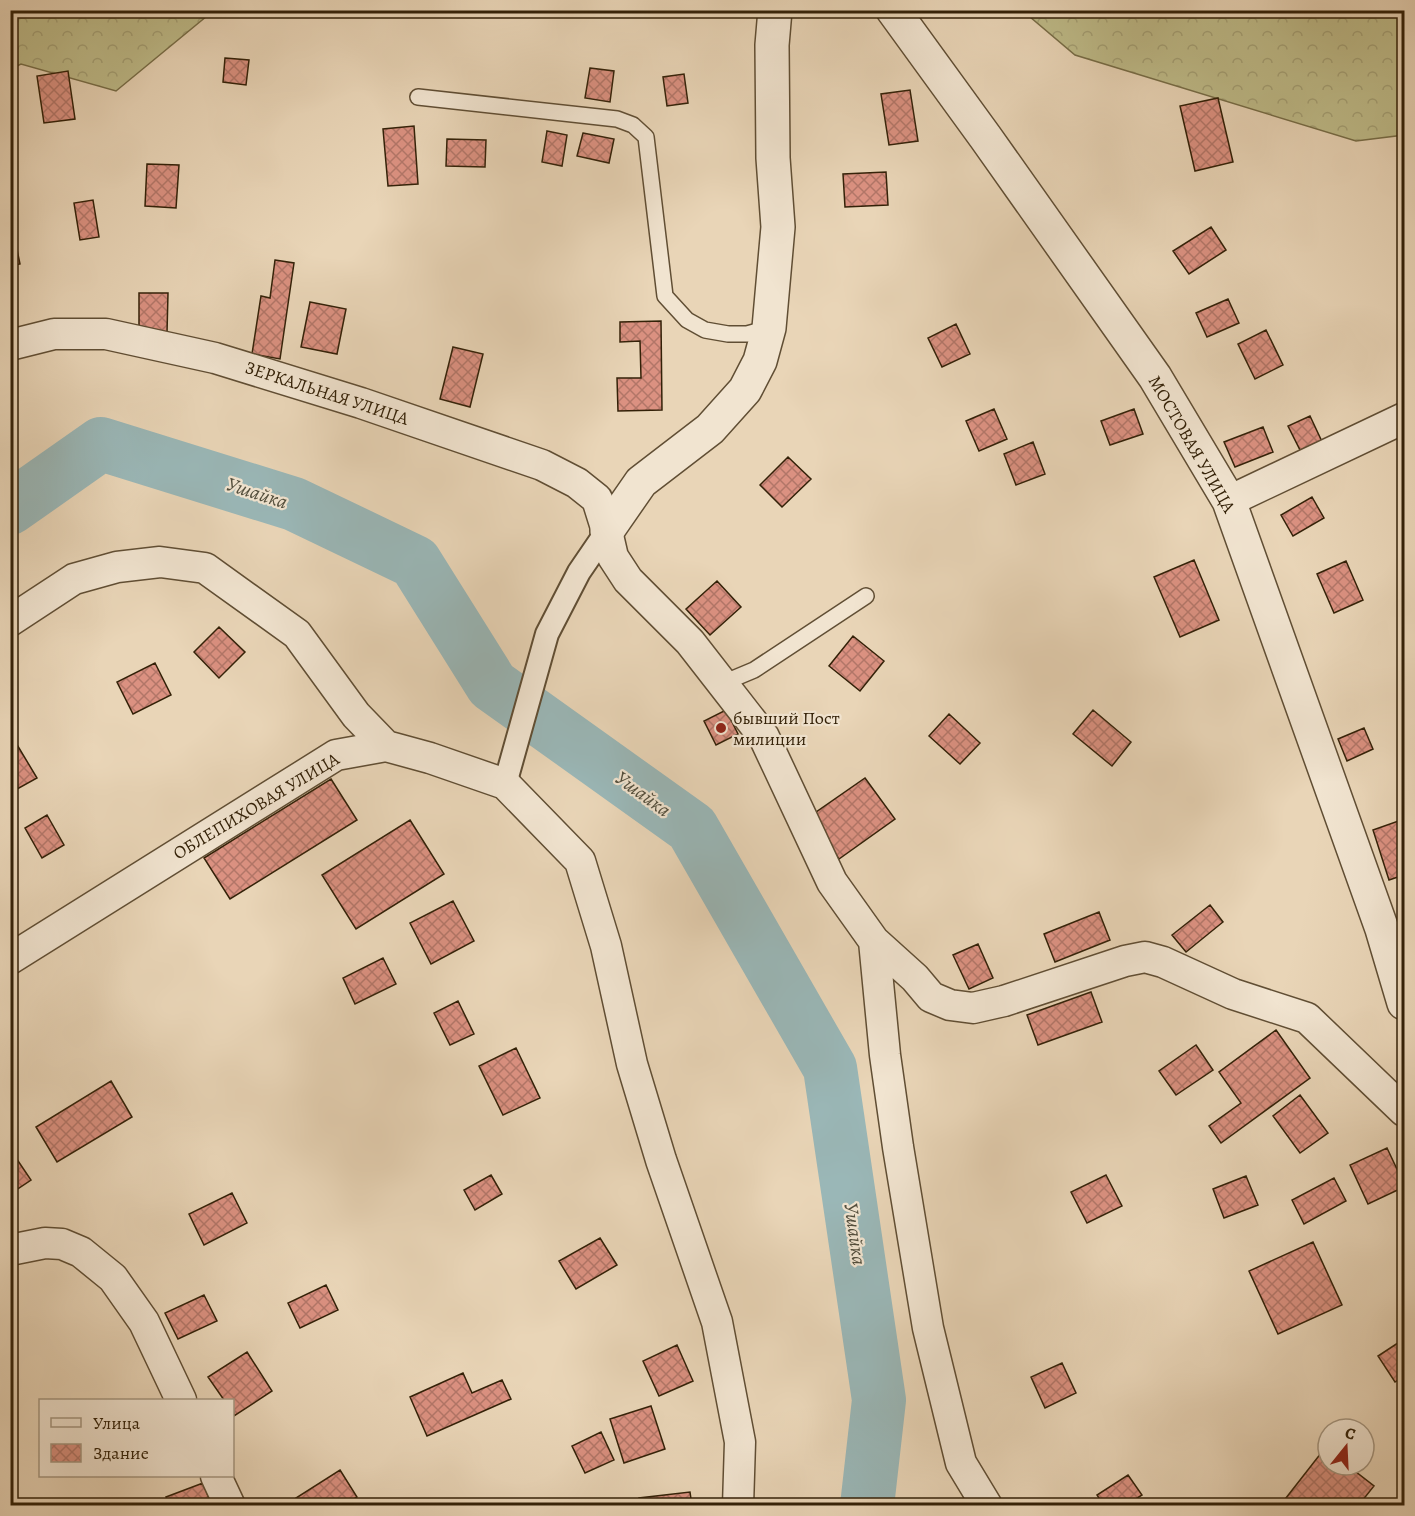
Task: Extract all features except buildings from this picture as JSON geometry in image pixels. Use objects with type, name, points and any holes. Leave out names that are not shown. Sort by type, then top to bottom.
[{"type":"street","points":[[738,1506],[740,1442],[717,1322],[661,1160],[632,1064],[606,946],[580,861],[508,775],[548,634],[579,572],[641,482],[710,429],[745,390],[759,362],[769,328],[778,227],[773,158],[772,45],[775,10]]},
{"type":"street","name":"МОСТОВАЯ УЛИЦА","points":[[893,10],[1155,377],[1229,501],[1382,929],[1404,1003]]},
{"type":"street","name":"ЗЕРКАЛЬНАЯ УЛИЦА","points":[[10,345],[54,334],[106,334],[215,358],[327,392],[542,465],[577,483],[597,499],[613,557],[628,580],[690,642],[764,737],[832,882],[874,941],[915,978],[931,997],[950,1005],[973,1008],[1004,1001],[1125,961],[1145,957],[1163,962],[1233,994],[1307,1018],[1404,1111]]},
{"type":"street","points":[[1229,501],[1404,418]]},
{"type":"street","points":[[10,621],[74,579],[117,567],[160,562],[205,568],[297,634],[356,715],[386,746]]},
{"type":"street","name":"ОБЛЕПИХОВАЯ УЛИЦА","points":[[10,959],[336,754],[386,746],[508,775]]},
{"type":"street","points":[[874,941],[885,1055],[928,1328],[961,1463],[987,1506]]},
{"type":"street","points":[[10,1250],[45,1243],[62,1244],[81,1252],[113,1278],[144,1322],[180,1399]]},
{"type":"street","points":[[216,1477],[230,1506]]},
{"type":"lane","points":[[418,98],[617,119],[633,125],[646,137],[665,296],[687,320],[705,330],[728,334],[747,334],[769,328]]},
{"type":"lane","points":[[723,683],[754,670],[866,596]]},
{"type":"green space","points":[[11,11],[213,11],[116,91],[21,64],[11,69]]},
{"type":"green space","points":[[1023,11],[1404,11],[1404,135],[1356,141],[1075,55]]},
{"type":"waterway","name":"Ушайка","points":[[10,508],[101,444],[294,504],[415,562],[492,685],[692,828],[830,1068],[879,1400],[867,1506]]},
{"type":"place","name":"бывший Пост милиции","points":[[721,728]]}]
